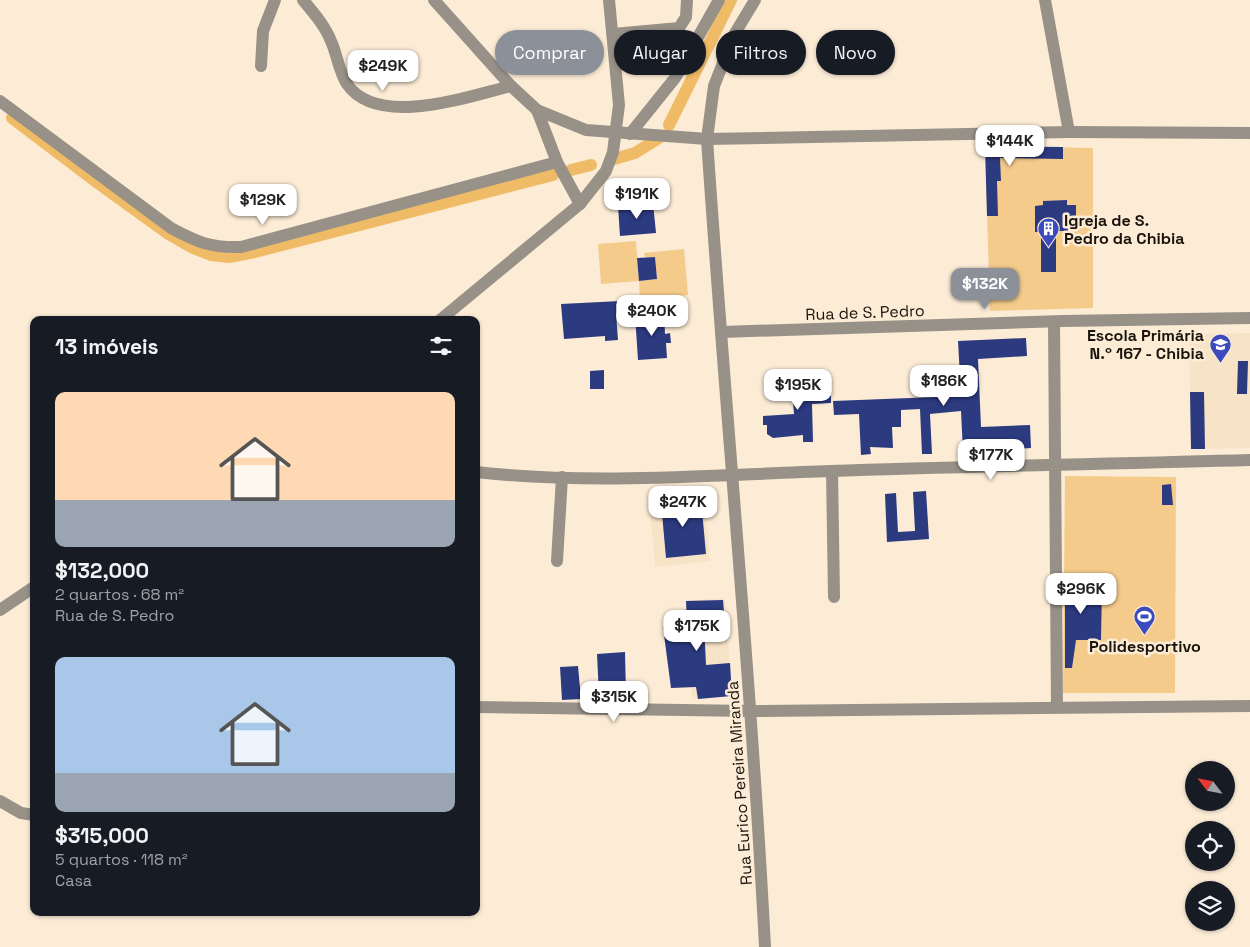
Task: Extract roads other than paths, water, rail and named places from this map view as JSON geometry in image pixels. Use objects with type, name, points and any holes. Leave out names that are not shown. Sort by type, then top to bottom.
[{"type":"street","points":[[260,66],[263,31],[274,0]]},
{"type":"street","points":[[303,0],[326,29],[346,82],[356,93],[376,105],[414,107],[511,86]]},
{"type":"street","points":[[434,0],[511,86],[537,110],[586,130],[616,134],[707,140],[1069,132],[1250,133]]},
{"type":"street","points":[[445,316],[580,204],[606,171],[613,152],[619,105],[609,0]]},
{"type":"street","points":[[613,34],[679,28],[686,17],[687,0]]},
{"type":"street","points":[[630,134],[675,78],[719,0]]},
{"type":"street","name":"Rua Eurico Pereira Miranda","points":[[755,0],[734,35],[714,86],[707,140],[731,475],[752,711],[765,947]]},
{"type":"street","points":[[1045,0],[1069,132]]},
{"type":"street","points":[[0,101],[171,228],[196,242],[215,247],[241,247],[557,162]]},
{"type":"street","points":[[537,110],[557,162],[580,204]]},
{"type":"street","name":"Rua de S. Pedro","points":[[721,332],[1250,318]]},
{"type":"street","points":[[1054,322],[1057,708]]},
{"type":"street","points":[[480,472],[562,477],[667,479],[832,471],[1250,460]]},
{"type":"street","points":[[832,471],[834,597]]},
{"type":"street","points":[[556,561],[562,477]]},
{"type":"street","points":[[0,610],[30,590]]},
{"type":"street","points":[[480,707],[752,711],[1250,706]]},
{"type":"street","points":[[0,801],[21,813],[30,814]]},
{"type":"waterway","points":[[669,125],[731,0]]},
{"type":"waterway","points":[[12,118],[167,233],[193,248],[211,255],[229,257],[255,252],[553,175]]},
{"type":"waterway","points":[[614,159],[635,153],[659,138]]},
{"type":"waterway","points":[[571,170],[591,165]]},
{"type":"place","name":"Igreja de S. Pedro da Chibia","points":[[1048,248]]},
{"type":"place","name":"Escola Primária N.º 167 - Chibia","points":[[1220,363]]},
{"type":"place","name":"Polidesportivo","points":[[1145,636]]}]
